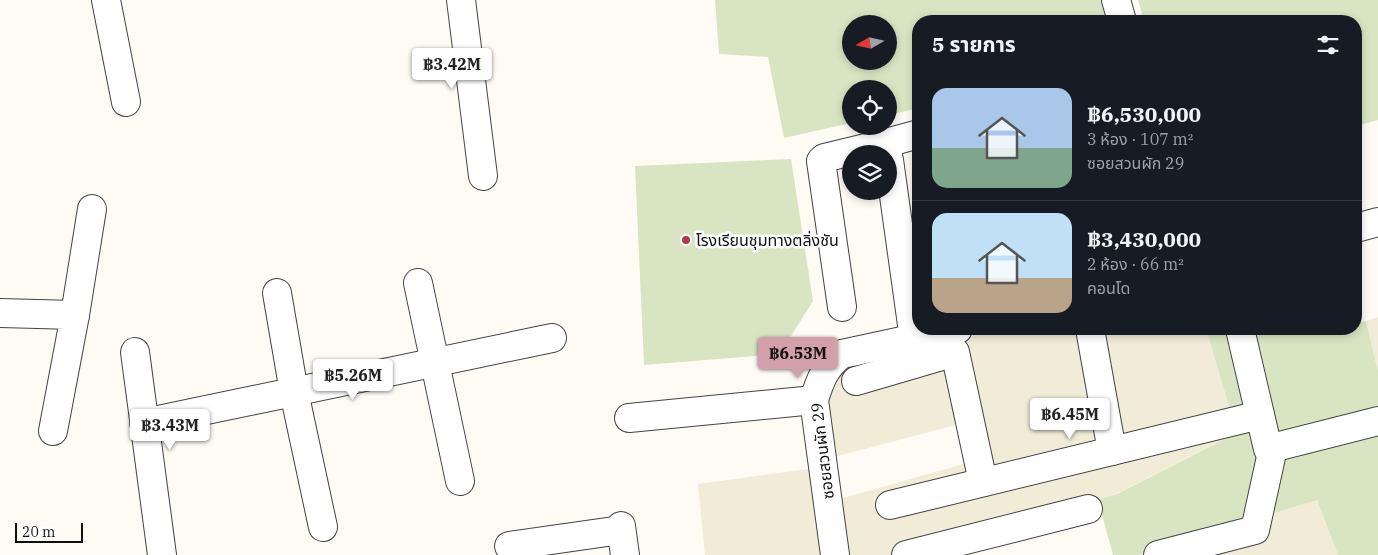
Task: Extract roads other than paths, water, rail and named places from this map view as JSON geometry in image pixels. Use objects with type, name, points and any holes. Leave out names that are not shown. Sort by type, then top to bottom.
[{"type":"street","points":[[106,0],[126,102]]},
{"type":"street","points":[[461,0],[483,176]]},
{"type":"street","points":[[1116,0],[1120,15]]},
{"type":"street","points":[[897,147],[912,138]]},
{"type":"street","points":[[842,156],[824,158],[822,161],[842,307]]},
{"type":"street","points":[[896,200],[912,296]]},
{"type":"street","points":[[53,431],[75,316],[92,209]]},
{"type":"street","points":[[1362,226],[1378,222]]},
{"type":"street","points":[[418,283],[460,480]]},
{"type":"street","points":[[277,293],[294,392],[323,527]]},
{"type":"street","points":[[0,313],[75,316]]},
{"type":"street","name":"ซอยสวนผัก 29","points":[[836,555],[814,400],[825,371],[830,363],[842,354],[932,335]]},
{"type":"street","points":[[1091,335],[1112,451]]},
{"type":"street","points":[[1241,335],[1268,449],[1378,421]]},
{"type":"street","points":[[144,423],[552,338]]},
{"type":"street","points":[[135,352],[162,555]]},
{"type":"street","points":[[856,381],[955,352],[984,482]]},
{"type":"street","points":[[629,418],[814,400]]},
{"type":"street","points":[[890,505],[1260,415]]},
{"type":"street","points":[[1158,555],[1255,530],[1273,448]]},
{"type":"street","points":[[906,555],[1088,510]]},
{"type":"street","points":[[509,546],[622,537]]},
{"type":"place","name":"โรงเรียนชุมทางตลิ่งชัน","points":[[686,240]]}]
